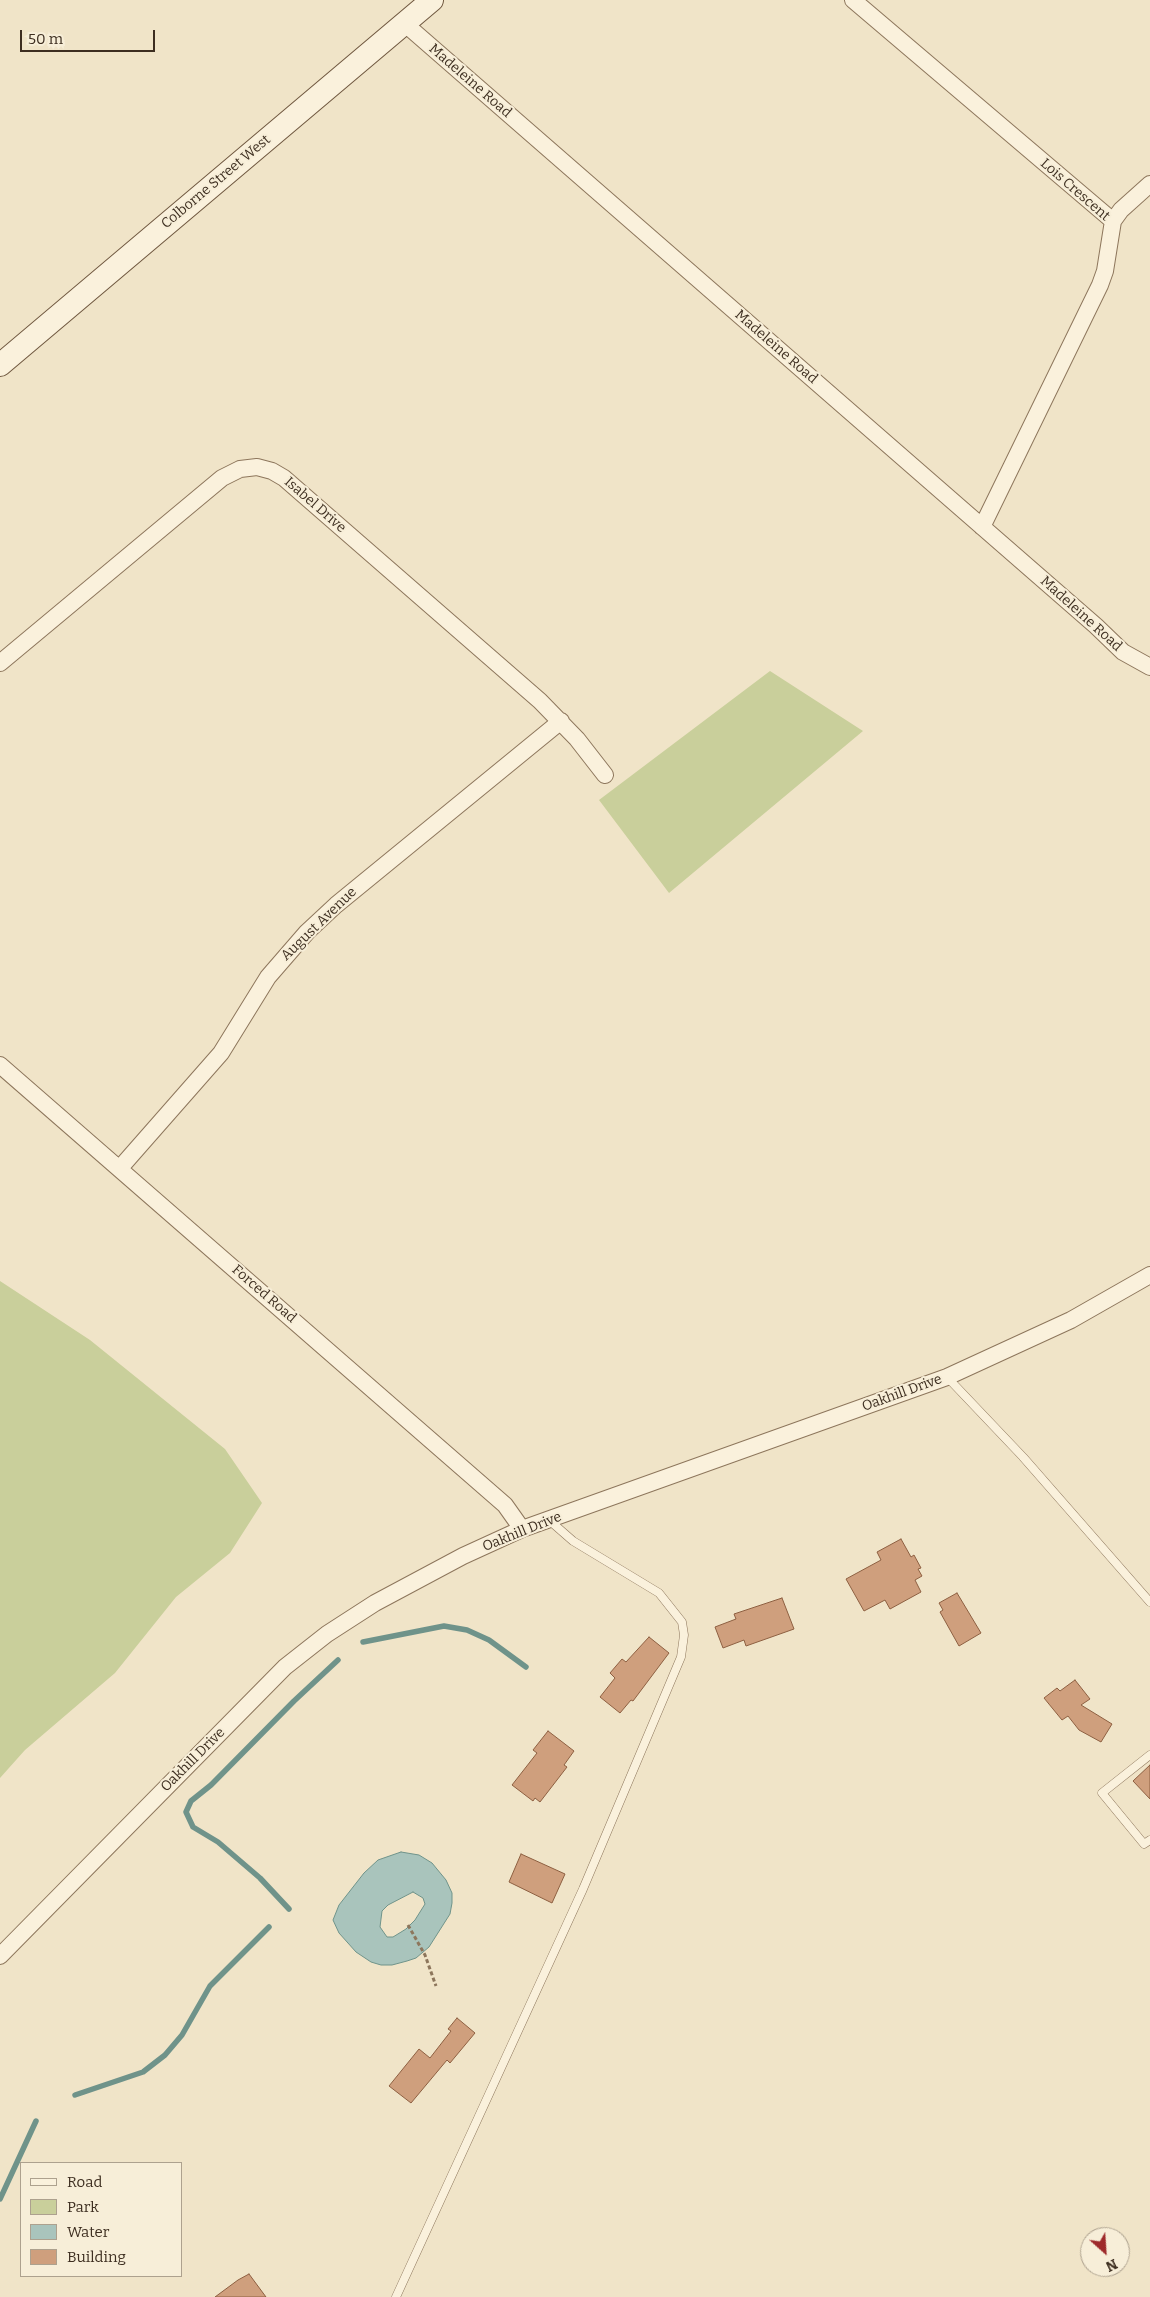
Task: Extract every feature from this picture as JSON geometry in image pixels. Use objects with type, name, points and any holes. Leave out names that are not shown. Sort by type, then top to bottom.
[{"type":"main road","name":"Colborne Street West","points":[[0,365],[432,0]]},
{"type":"street","name":"Lois Crescent","points":[[853,0],[1113,222],[1105,271],[1100,285],[982,527]]},
{"type":"street","name":"Madeleine Road","points":[[404,23],[1096,626],[1123,652],[1150,667]]},
{"type":"street","points":[[1113,222],[1120,210],[1150,184]]},
{"type":"street","name":"Isabel Drive","points":[[0,663],[222,478],[240,469],[257,467],[272,471],[284,478],[540,701],[561,721],[605,775]]},
{"type":"street","name":"August Avenue","points":[[120,1168],[221,1053],[268,977],[307,932],[336,905],[561,721]]},
{"type":"street","name":"Forced Road","points":[[0,1065],[505,1505],[522,1529]]},
{"type":"street","name":"Oakhill Drive","points":[[0,1956],[278,1674],[305,1650],[349,1619],[404,1586],[522,1529],[947,1377],[1056,1328],[1150,1275]]},
{"type":"lane","points":[[947,1377],[1024,1458],[1150,1602]]},
{"type":"lane","points":[[396,2297],[584,1889],[682,1651],[684,1635],[682,1622],[659,1593],[573,1540],[549,1520]]},
{"type":"lane","points":[[1150,1756],[1102,1793],[1144,1844],[1150,1840]]},
{"type":"path","points":[[408,1925],[425,1954],[436,1986]]},
{"type":"green space","points":[[770,671],[863,731],[669,893],[599,800]]},
{"type":"green space","points":[[0,1281],[90,1340],[225,1449],[262,1503],[230,1553],[176,1597],[115,1673],[25,1750],[0,1778]]},
{"type":"water","points":[[401,1852],[419,1855],[432,1863],[446,1880],[452,1893],[450,1914],[429,1947],[416,1958],[392,1965],[381,1965],[371,1962],[356,1952],[339,1933],[333,1920],[339,1905],[364,1873],[378,1860]],"holes":[[[413,1892],[423,1898],[425,1904],[415,1920],[406,1929],[393,1937],[387,1937],[380,1927],[382,1911],[388,1905]]]},
{"type":"building","points":[[901,1539],[911,1557],[914,1555],[921,1568],[918,1569],[922,1576],[915,1580],[921,1592],[890,1609],[885,1600],[864,1611],[846,1579],[881,1560],[877,1552]]},
{"type":"building","points":[[957,1593],[981,1633],[959,1646],[940,1612],[943,1610],[939,1603]]},
{"type":"building","points":[[782,1598],[794,1629],[746,1646],[744,1640],[723,1648],[715,1627],[736,1619],[734,1614]]},
{"type":"building","points":[[649,1637],[669,1653],[633,1701],[631,1700],[620,1713],[600,1697],[615,1678],[610,1673],[622,1659],[626,1662]]},
{"type":"building","points":[[1075,1680],[1090,1699],[1081,1705],[1112,1724],[1101,1742],[1079,1730],[1068,1716],[1062,1720],[1044,1698],[1057,1688],[1060,1691]]},
{"type":"building","points":[[548,1731],[574,1751],[564,1765],[567,1767],[540,1802],[535,1798],[533,1801],[512,1785],[537,1753],[533,1750]]},
{"type":"building","points":[[1150,1765],[1150,1799],[1133,1781]]},
{"type":"building","points":[[521,1854],[565,1874],[552,1903],[509,1882]]},
{"type":"building","points":[[457,2018],[475,2033],[450,2063],[447,2060],[411,2103],[389,2086],[419,2049],[430,2058],[451,2031],[448,2029]]},
{"type":"building","points":[[249,2274],[266,2297],[215,2297],[238,2280]]},
{"type":"waterway","points":[[363,1642],[444,1626],[467,1630],[489,1640],[526,1667]]},
{"type":"waterway","points":[[289,1909],[260,1878],[218,1842],[193,1827],[186,1812],[191,1801],[211,1785],[294,1701],[338,1660]]},
{"type":"waterway","points":[[75,2095],[143,2072],[165,2055],[182,2035],[210,1986],[269,1927]]},
{"type":"waterway","points":[[0,2199],[36,2121]]}]
